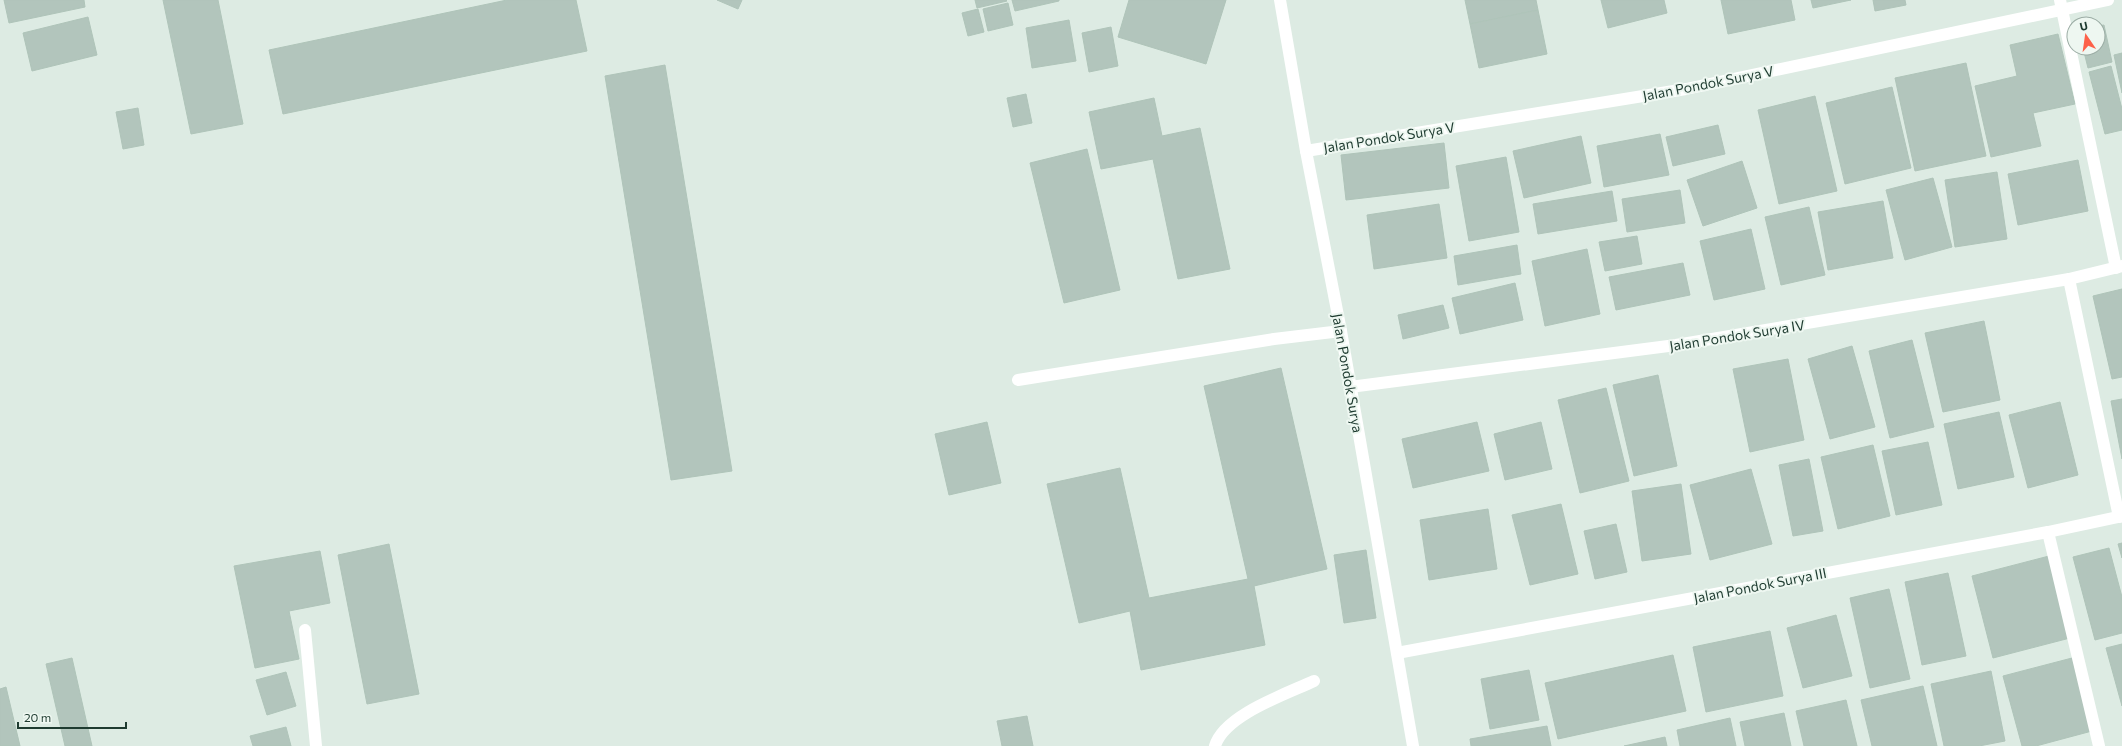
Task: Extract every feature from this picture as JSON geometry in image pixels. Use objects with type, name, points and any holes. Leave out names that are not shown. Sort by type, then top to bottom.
[{"type":"street","name":"Jalan Pondok Surya","points":[[1280,0],[1306,151],[1341,331],[1413,746]]},
{"type":"street","name":"Jalan Pondok Surya V","points":[[1306,151],[1686,89],[2061,5],[2108,0]]},
{"type":"street","points":[[2061,5],[2119,267]]},
{"type":"street","name":"Jalan Pondok Surya IV","points":[[1350,387],[1676,345],[2069,279],[2119,267]]},
{"type":"street","points":[[2069,279],[2121,516]]},
{"type":"street","points":[[1018,380],[1274,339],[1341,331]]},
{"type":"street","name":"Jalan Pondok Surya III","points":[[1397,653],[2048,532],[2121,516]]},
{"type":"street","points":[[2048,532],[2099,746]]},
{"type":"street","points":[[305,630],[316,746]]},
{"type":"street","points":[[1215,746],[1225,729],[1257,707],[1314,681]]},
{"type":"building","points":[[4,0],[84,0],[85,7],[9,23]]},
{"type":"building","points":[[163,0],[218,0],[243,124],[191,134]]},
{"type":"building","points":[[507,0],[576,0],[587,51],[283,114],[269,50]]},
{"type":"building","points":[[717,0],[742,0],[738,9]]},
{"type":"building","points":[[975,0],[1006,0],[1007,1],[977,8]]},
{"type":"building","points":[[1012,0],[1059,0],[1059,1],[1015,11]]},
{"type":"building","points":[[1129,0],[1226,0],[1206,64],[1118,37]]},
{"type":"building","points":[[1465,0],[1536,0],[1538,10],[1470,24]]},
{"type":"building","points":[[1601,0],[1664,0],[1667,13],[1608,28]]},
{"type":"building","points":[[1721,0],[1791,0],[1795,20],[1728,34]]},
{"type":"building","points":[[1811,0],[1851,0],[1813,8]]},
{"type":"building","points":[[1873,0],[1905,0],[1906,5],[1875,11]]},
{"type":"building","points":[[1008,3],[1013,25],[988,31],[983,9]]},
{"type":"building","points":[[978,9],[984,32],[968,36],[962,13]]},
{"type":"building","points":[[1538,10],[1547,54],[1479,68],[1470,24]]},
{"type":"building","points":[[88,17],[97,55],[32,71],[23,33]]},
{"type":"building","points":[[1069,20],[1076,61],[1032,68],[1026,28]]},
{"type":"building","points":[[1111,27],[1118,66],[1089,72],[1082,33]]},
{"type":"building","points":[[2058,34],[2075,104],[2033,113],[2041,146],[1991,157],[1975,86],[2017,76],[2010,45]]},
{"type":"building","points":[[2106,34],[2112,62],[2088,68],[2085,56],[2106,56]]},
{"type":"building","points":[[2122,53],[2122,93],[2114,55]]},
{"type":"building","points":[[1966,63],[1986,156],[1915,171],[1895,78]]},
{"type":"building","points":[[665,65],[732,471],[671,480],[605,76]]},
{"type":"building","points":[[2111,66],[2122,109],[2122,130],[2105,134],[2089,72]]},
{"type":"building","points":[[1892,87],[1911,168],[1845,184],[1826,103]]},
{"type":"building","points":[[1026,94],[1032,123],[1013,127],[1007,98]]},
{"type":"building","points":[[1815,96],[1837,191],[1779,204],[1758,110]]},
{"type":"building","points":[[1154,98],[1162,136],[1200,128],[1230,269],[1178,279],[1153,159],[1101,169],[1089,112]]},
{"type":"building","points":[[138,108],[144,145],[123,149],[116,112]]},
{"type":"building","points":[[1718,125],[1725,154],[1673,166],[1666,137]]},
{"type":"building","points":[[1660,134],[1669,175],[1604,187],[1597,146]]},
{"type":"building","points":[[1581,136],[1591,183],[1524,198],[1513,151]]},
{"type":"building","points":[[1444,143],[1449,188],[1346,200],[1341,155]]},
{"type":"building","points":[[1087,149],[1120,290],[1064,303],[1030,163]]},
{"type":"building","points":[[1506,157],[1519,232],[1469,241],[1456,166]]},
{"type":"building","points":[[2078,160],[2088,211],[2018,225],[2008,174]]},
{"type":"building","points":[[1742,161],[1757,208],[1703,226],[1687,180]]},
{"type":"building","points":[[1997,172],[2007,239],[1955,247],[1945,180]]},
{"type":"building","points":[[1933,178],[1952,247],[1905,260],[1886,190]]},
{"type":"building","points":[[1680,190],[1685,223],[1627,232],[1622,199]]},
{"type":"building","points":[[1612,191],[1617,221],[1538,234],[1533,204]]},
{"type":"building","points":[[1883,201],[1893,258],[1828,270],[1818,212]]},
{"type":"building","points":[[1439,204],[1447,258],[1374,269],[1367,215]]},
{"type":"building","points":[[1809,207],[1825,275],[1781,285],[1765,217]]},
{"type":"building","points":[[1751,229],[1765,289],[1714,300],[1700,241]]},
{"type":"building","points":[[1637,236],[1642,264],[1605,271],[1599,242]]},
{"type":"building","points":[[1517,245],[1521,274],[1458,285],[1454,256]]},
{"type":"building","points":[[1587,249],[1600,314],[1545,326],[1532,261]]},
{"type":"building","points":[[1683,263],[1690,295],[1616,310],[1609,277]]},
{"type":"building","points":[[1515,283],[1523,320],[1460,334],[1452,298]]},
{"type":"building","points":[[2122,289],[2122,377],[2112,379],[2093,296]]},
{"type":"building","points":[[1443,305],[1449,328],[1403,339],[1398,315]]},
{"type":"building","points":[[1984,321],[2000,400],[1943,412],[1925,333]]},
{"type":"building","points":[[1912,340],[1934,427],[1890,438],[1869,351]]},
{"type":"building","points":[[1852,346],[1875,427],[1830,439],[1808,359]]},
{"type":"building","points":[[1788,359],[1804,440],[1750,452],[1733,369]]},
{"type":"building","points":[[1281,368],[1327,569],[1254,586],[1265,645],[1141,670],[1130,611],[1079,623],[1047,484],[1120,468],[1149,598],[1248,579],[1204,386]]},
{"type":"building","points":[[1658,375],[1677,466],[1634,476],[1613,385]]},
{"type":"building","points":[[1606,388],[1629,481],[1580,493],[1558,400]]},
{"type":"building","points":[[2122,399],[2122,459],[2111,401]]},
{"type":"building","points":[[2060,402],[2078,475],[2028,488],[2009,415]]},
{"type":"building","points":[[1999,412],[2014,477],[1958,489],[1944,424]]},
{"type":"building","points":[[987,422],[1001,483],[949,495],[935,434]]},
{"type":"building","points":[[1477,422],[1489,471],[1413,488],[1402,439]]},
{"type":"building","points":[[1541,422],[1552,469],[1505,480],[1494,434]]},
{"type":"building","points":[[1928,442],[1942,505],[1896,515],[1882,451]]},
{"type":"building","points":[[1873,445],[1890,516],[1838,529],[1821,457]]},
{"type":"building","points":[[1809,459],[1823,531],[1793,536],[1779,465]]},
{"type":"building","points":[[1751,469],[1772,544],[1710,560],[1690,485]]},
{"type":"building","points":[[1681,484],[1691,554],[1642,561],[1632,491]]},
{"type":"building","points":[[1561,504],[1578,574],[1530,585],[1512,515]]},
{"type":"building","points":[[1488,509],[1497,569],[1429,580],[1420,520]]},
{"type":"building","points":[[1616,524],[1627,572],[1595,579],[1584,531]]},
{"type":"building","points":[[2122,543],[2122,558],[2118,544]]},
{"type":"building","points":[[389,544],[419,694],[367,704],[338,555]]},
{"type":"building","points":[[2109,548],[2122,597],[2122,633],[2095,640],[2073,557]]},
{"type":"building","points":[[1366,550],[1376,618],[1344,623],[1334,555]]},
{"type":"building","points":[[320,551],[330,603],[289,611],[299,659],[255,668],[234,566]]},
{"type":"building","points":[[2049,556],[2070,638],[1993,658],[1972,576]]},
{"type":"building","points":[[1948,573],[1966,656],[1922,665],[1905,582]]},
{"type":"building","points":[[1889,589],[1910,679],[1870,688],[1850,598]]},
{"type":"building","points":[[1836,615],[1852,676],[1803,688],[1787,628]]},
{"type":"building","points":[[1770,631],[1783,696],[1706,712],[1693,647]]},
{"type":"building","points":[[2122,644],[2122,706],[2106,648]]},
{"type":"building","points":[[1673,655],[1686,711],[1558,739],[1545,683]]},
{"type":"building","points":[[72,658],[92,746],[65,746],[46,664]]},
{"type":"building","points":[[2072,658],[2092,731],[2036,746],[2022,746],[2003,676]]},
{"type":"building","points":[[1529,670],[1539,720],[1490,729],[1481,679]]},
{"type":"building","points":[[1991,671],[2005,741],[1979,746],[1944,746],[1931,684]]},
{"type":"building","points":[[286,672],[296,706],[267,715],[256,680]]},
{"type":"building","points":[[1923,686],[1937,746],[1872,746],[1861,700]]},
{"type":"building","points":[[6,687],[20,746],[0,746],[0,689]]},
{"type":"building","points":[[1846,700],[1857,746],[1804,746],[1796,711]]},
{"type":"building","points":[[1784,713],[1791,746],[1745,746],[1740,722]]},
{"type":"building","points":[[1027,716],[1033,746],[1002,746],[997,721]]},
{"type":"building","points":[[1730,718],[1736,746],[1680,746],[1677,730]]},
{"type":"building","points":[[1547,726],[1551,746],[1471,746],[1470,739]]},
{"type":"building","points":[[286,727],[291,746],[253,746],[250,736]]},
{"type":"building","points":[[1665,737],[1667,746],[1624,746]]}]
